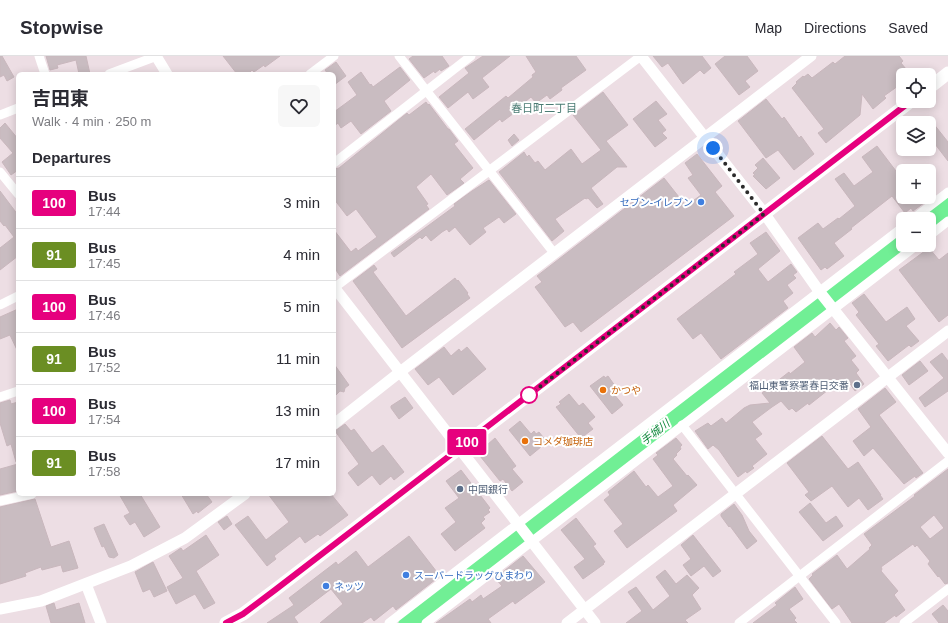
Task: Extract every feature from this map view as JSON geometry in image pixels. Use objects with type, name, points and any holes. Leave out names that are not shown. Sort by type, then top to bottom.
[{"type":"main road","points":[[936,82],[948,73]]},
{"type":"main road","points":[[226,623],[243,614],[275,590],[902,108]]},
{"type":"street","points":[[39,56],[44,72]]},
{"type":"street","points":[[113,72],[157,56],[166,72]]},
{"type":"street","points":[[313,72],[334,56]]},
{"type":"street","points":[[399,56],[554,253]]},
{"type":"street","points":[[336,161],[471,56]]},
{"type":"street","points":[[336,286],[641,56],[764,214],[820,292],[948,452]]},
{"type":"street","points":[[336,422],[811,56]]},
{"type":"street","points":[[0,115],[16,109]]},
{"type":"street","points":[[2,179],[16,189]]},
{"type":"street","points":[[922,212],[948,192]]},
{"type":"street","points":[[936,230],[948,221]]},
{"type":"street","points":[[389,623],[520,525],[896,232]]},
{"type":"street","points":[[426,623],[530,539],[682,425],[832,307],[907,252]]},
{"type":"street","points":[[336,291],[595,623]]},
{"type":"street","points":[[0,305],[16,297]]},
{"type":"street","points":[[567,623],[948,330]]},
{"type":"street","points":[[0,397],[16,392]]},
{"type":"street","points":[[682,425],[836,623]]},
{"type":"street","points":[[739,623],[948,461]]},
{"type":"street","points":[[0,501],[23,496]]},
{"type":"street","points":[[0,609],[41,600],[131,566],[185,538],[242,496]]},
{"type":"street","points":[[86,584],[101,623]]},
{"type":"street","points":[[904,623],[948,589]]},
{"type":"building","points":[[0,56],[2,56],[14,77],[7,81],[4,75],[0,77]]},
{"type":"building","points":[[46,56],[86,56],[90,72],[79,72],[76,60],[57,65],[58,68],[50,70]]},
{"type":"building","points":[[223,56],[280,56],[265,67],[264,65],[254,72],[252,70],[250,72],[235,72]]},
{"type":"building","points":[[413,56],[442,56],[449,66],[441,71],[440,69],[435,73],[434,71],[424,78],[409,59]]},
{"type":"building","points":[[483,56],[510,56],[482,78],[489,87],[473,99],[468,92],[448,108],[439,97],[469,73],[465,68]]},
{"type":"building","points":[[526,56],[576,56],[586,70],[561,88],[562,90],[550,99],[547,95],[536,103],[531,97],[516,109],[518,110],[502,122],[500,119],[474,140],[465,129],[506,96],[508,98],[533,77],[532,75],[536,72]]},
{"type":"building","points":[[653,56],[702,56],[711,68],[704,74],[700,70],[683,84],[668,63],[662,67]]},
{"type":"building","points":[[725,56],[747,56],[758,71],[745,81],[750,87],[739,95],[715,64]]},
{"type":"building","points":[[845,56],[899,56],[903,61],[901,63],[905,68],[896,68],[896,87],[884,96],[886,98],[873,109],[862,94],[860,115],[826,143],[818,133],[824,129],[792,88],[803,76],[804,77],[808,74],[812,78],[833,62],[835,64]]},
{"type":"building","points":[[336,62],[346,76],[336,84],[336,72],[326,72],[325,70]]},
{"type":"building","points":[[400,67],[410,80],[384,101],[391,111],[361,134],[351,121],[341,128],[338,123],[336,124],[336,111],[357,95],[348,82],[361,72],[373,87]]},
{"type":"building","points":[[603,92],[628,125],[606,141],[627,167],[617,167],[591,188],[603,204],[597,208],[588,198],[585,198],[555,219],[564,231],[552,241],[499,172],[524,152],[527,157],[529,155],[535,163],[538,161],[545,170],[571,149],[582,164],[601,150],[573,115]]},
{"type":"building","points":[[766,99],[782,119],[784,117],[799,138],[801,136],[814,154],[794,170],[778,150],[766,158],[738,121]]},
{"type":"building","points":[[656,101],[667,114],[658,120],[666,130],[662,133],[667,138],[655,147],[633,119]]},
{"type":"building","points":[[426,102],[428,105],[429,104],[458,141],[454,144],[473,168],[460,179],[464,183],[447,195],[431,174],[416,187],[428,204],[426,205],[429,209],[340,276],[336,270],[336,233],[351,252],[356,248],[358,251],[377,237],[356,209],[347,216],[336,202],[336,169],[339,168],[407,113],[409,115]]},
{"type":"building","points":[[5,123],[16,137],[16,171],[11,175],[2,162],[13,153],[0,138],[0,128]]},
{"type":"building","points":[[936,127],[948,142],[948,161],[936,145]]},
{"type":"building","points":[[514,134],[519,140],[512,146],[508,140]]},
{"type":"building","points":[[877,146],[896,171],[896,201],[892,196],[834,243],[844,256],[827,269],[825,267],[821,270],[798,238],[818,223],[823,229],[838,218],[839,219],[855,206],[835,179],[844,173],[854,186],[873,172],[862,157]]},
{"type":"building","points":[[697,154],[722,186],[715,192],[734,216],[581,332],[573,322],[565,327],[535,287],[542,282],[537,276],[664,178],[686,206],[701,195],[688,178],[693,175],[685,163]]},
{"type":"building","points":[[763,158],[780,178],[766,189],[753,176],[755,175],[753,173],[758,168],[755,165]]},
{"type":"building","points":[[489,180],[516,214],[504,223],[499,217],[483,228],[486,232],[470,245],[455,227],[449,232],[447,229],[431,241],[426,235],[422,239],[420,237],[394,257],[391,253],[455,206],[454,204]]},
{"type":"building","points":[[0,191],[16,212],[16,258],[0,270],[0,248],[14,237],[0,221]]},
{"type":"building","points":[[898,204],[922,204],[913,211],[911,208],[904,212]]},
{"type":"building","points":[[766,232],[780,251],[758,269],[768,282],[791,264],[797,272],[793,275],[796,278],[787,285],[793,293],[783,301],[788,308],[721,359],[701,333],[693,339],[677,319],[736,274],[734,272],[758,254],[750,243]]},
{"type":"building","points":[[924,252],[932,252],[939,260],[948,253],[948,315],[939,322],[899,270]]},
{"type":"building","points":[[374,265],[377,269],[373,272],[406,316],[455,278],[468,293],[467,294],[470,298],[402,348],[353,281]]},
{"type":"building","points":[[864,294],[886,322],[907,307],[915,319],[906,326],[919,341],[911,347],[909,345],[888,361],[876,346],[879,344],[856,315],[859,312],[852,303]]},
{"type":"building","points":[[16,310],[16,348],[10,335],[0,339],[0,317]]},
{"type":"building","points":[[830,323],[836,330],[839,327],[848,338],[844,341],[856,356],[851,360],[859,370],[856,373],[864,384],[855,391],[850,384],[848,386],[842,379],[809,405],[808,403],[796,412],[792,408],[789,410],[781,401],[772,407],[752,422],[762,434],[755,439],[767,454],[752,466],[754,468],[747,473],[746,471],[738,477],[719,450],[713,445],[708,449],[695,431],[708,423],[711,426],[722,418],[726,423],[750,405],[770,403],[762,393],[789,372],[790,374],[805,362],[794,347],[812,333],[815,337]]},
{"type":"building","points":[[444,347],[451,356],[459,349],[461,352],[467,347],[486,369],[453,395],[439,377],[428,385],[415,369]]},
{"type":"building","points":[[942,353],[948,361],[948,391],[925,407],[919,398],[944,378],[930,362]]},
{"type":"building","points":[[920,361],[928,371],[909,385],[902,375]]},
{"type":"building","points":[[336,367],[349,385],[345,388],[344,392],[340,391],[336,395]]},
{"type":"building","points":[[604,376],[605,378],[608,376],[618,390],[613,393],[623,405],[612,414],[590,386]]},
{"type":"building","points":[[885,388],[896,402],[879,415],[923,473],[916,478],[915,476],[904,484],[873,448],[864,456],[853,441],[871,427],[858,409]]},
{"type":"building","points":[[569,394],[579,406],[583,403],[595,417],[588,423],[593,429],[581,438],[556,407],[561,404],[559,402]]},
{"type":"building","points":[[405,397],[413,408],[399,419],[391,406]]},
{"type":"building","points":[[10,400],[11,404],[16,403],[16,462],[11,444],[7,446],[0,423],[0,403]]},
{"type":"building","points":[[520,421],[531,434],[534,431],[536,434],[539,432],[547,442],[530,456],[509,430]]},
{"type":"building","points":[[345,424],[351,431],[354,429],[372,453],[383,445],[404,472],[394,480],[391,476],[380,485],[372,475],[358,486],[348,473],[359,464],[336,430]]},
{"type":"building","points":[[822,436],[848,469],[858,462],[883,499],[868,510],[859,498],[848,507],[832,486],[811,501],[805,495],[809,492],[787,463]]},
{"type":"building","points":[[495,438],[516,466],[512,469],[523,482],[512,491],[503,479],[500,481],[480,456],[480,451]]},
{"type":"building","points":[[676,438],[682,445],[680,447],[681,449],[673,459],[687,476],[688,475],[697,485],[673,505],[677,511],[627,548],[614,531],[623,524],[604,500],[610,495],[608,492],[634,471],[646,487],[648,485],[658,497],[673,486],[653,459],[658,455],[656,453]]},
{"type":"building","points":[[16,465],[16,491],[0,495],[0,469]]},
{"type":"building","points":[[948,469],[948,583],[945,584],[939,576],[938,577],[928,564],[930,561],[917,545],[915,547],[913,544],[881,567],[881,571],[898,591],[894,595],[905,610],[896,617],[895,615],[884,623],[852,623],[839,604],[832,609],[809,579],[813,575],[812,574],[837,555],[847,569],[870,549],[869,548],[872,545],[864,534],[915,496],[914,495]],"holes":[[[934,515],[944,528],[930,539],[920,527]]]},
{"type":"building","points":[[461,470],[490,508],[488,510],[490,512],[483,517],[485,519],[481,523],[485,528],[455,551],[441,534],[456,522],[445,508],[459,498],[446,481]]},
{"type":"building","points":[[120,496],[141,496],[160,527],[144,537],[135,522],[130,525],[124,516],[130,513]]},
{"type":"building","points":[[182,496],[208,496],[212,502],[198,513],[197,511],[193,514]]},
{"type":"building","points":[[270,496],[333,496],[348,515],[320,536],[318,534],[305,543],[300,536],[274,556],[276,559],[267,566],[235,525],[248,516],[266,540],[289,522]]},
{"type":"building","points":[[35,499],[51,547],[69,541],[78,568],[63,572],[61,565],[42,570],[41,567],[25,573],[26,576],[0,584],[0,507]]},
{"type":"building","points":[[810,503],[826,523],[836,516],[843,526],[823,541],[799,512]]},
{"type":"building","points":[[734,504],[742,515],[749,531],[757,541],[747,549],[721,516],[721,514]]},
{"type":"building","points":[[227,516],[232,524],[224,530],[218,522]]},
{"type":"building","points":[[576,518],[596,544],[593,546],[605,562],[583,579],[574,567],[585,559],[561,530]]},
{"type":"building","points":[[104,524],[118,555],[114,558],[109,557],[104,546],[102,547],[94,528]]},
{"type":"building","points":[[206,535],[219,555],[196,571],[215,603],[204,609],[195,594],[176,604],[167,587],[183,578],[169,556],[181,548],[183,551]]},
{"type":"building","points":[[693,535],[721,571],[713,577],[704,566],[691,576],[683,565],[691,559],[681,545]]},
{"type":"building","points":[[409,536],[440,576],[396,610],[393,606],[374,621],[371,617],[362,623],[320,623],[343,604],[331,589],[294,617],[298,623],[267,623],[294,605],[289,598],[336,562],[338,565],[356,551],[368,567]]},
{"type":"building","points":[[523,556],[545,582],[515,604],[513,601],[488,619],[491,623],[436,623],[470,599],[472,602],[481,595],[483,599],[502,586],[495,578]]},
{"type":"building","points":[[153,562],[167,591],[154,597],[150,589],[143,592],[135,572]]},
{"type":"building","points":[[665,570],[676,584],[687,575],[699,588],[692,595],[701,609],[685,620],[688,623],[626,623],[642,611],[628,592],[636,587],[653,610],[670,596],[656,577]]},
{"type":"building","points":[[795,587],[803,599],[789,609],[796,618],[794,620],[797,623],[753,623],[777,605],[775,603]]},
{"type":"building","points":[[54,603],[56,610],[79,603],[85,623],[51,623],[46,606]]},
{"type":"building","points":[[943,605],[948,611],[948,623],[939,623],[932,614]]},
{"type":"waterway","name":"手城川","points":[[936,216],[948,207]]},
{"type":"waterway","name":"手城川","points":[[408,623],[896,246]]},
{"type":"bus line","name":"100","points":[[226,623],[243,614],[275,590],[902,108]]},
{"type":"place","name":"セブン-イレブン","points":[[701,202]]},
{"type":"place","name":"福山東警察署春日交番","points":[[857,385]]},
{"type":"place","name":"かつや","points":[[603,390]]},
{"type":"place","name":"コメダ珈琲店","points":[[525,441]]},
{"type":"place","name":"中国銀行","points":[[460,489]]},
{"type":"place","name":"スーパードラッグひまわり","points":[[406,575]]},
{"type":"place","name":"ネッツ","points":[[326,586]]},
{"type":"district","name":"春日町二丁目","points":[[544,108]]},
{"type":"route","points":[[529,395],[764,214],[713,148]]}]
